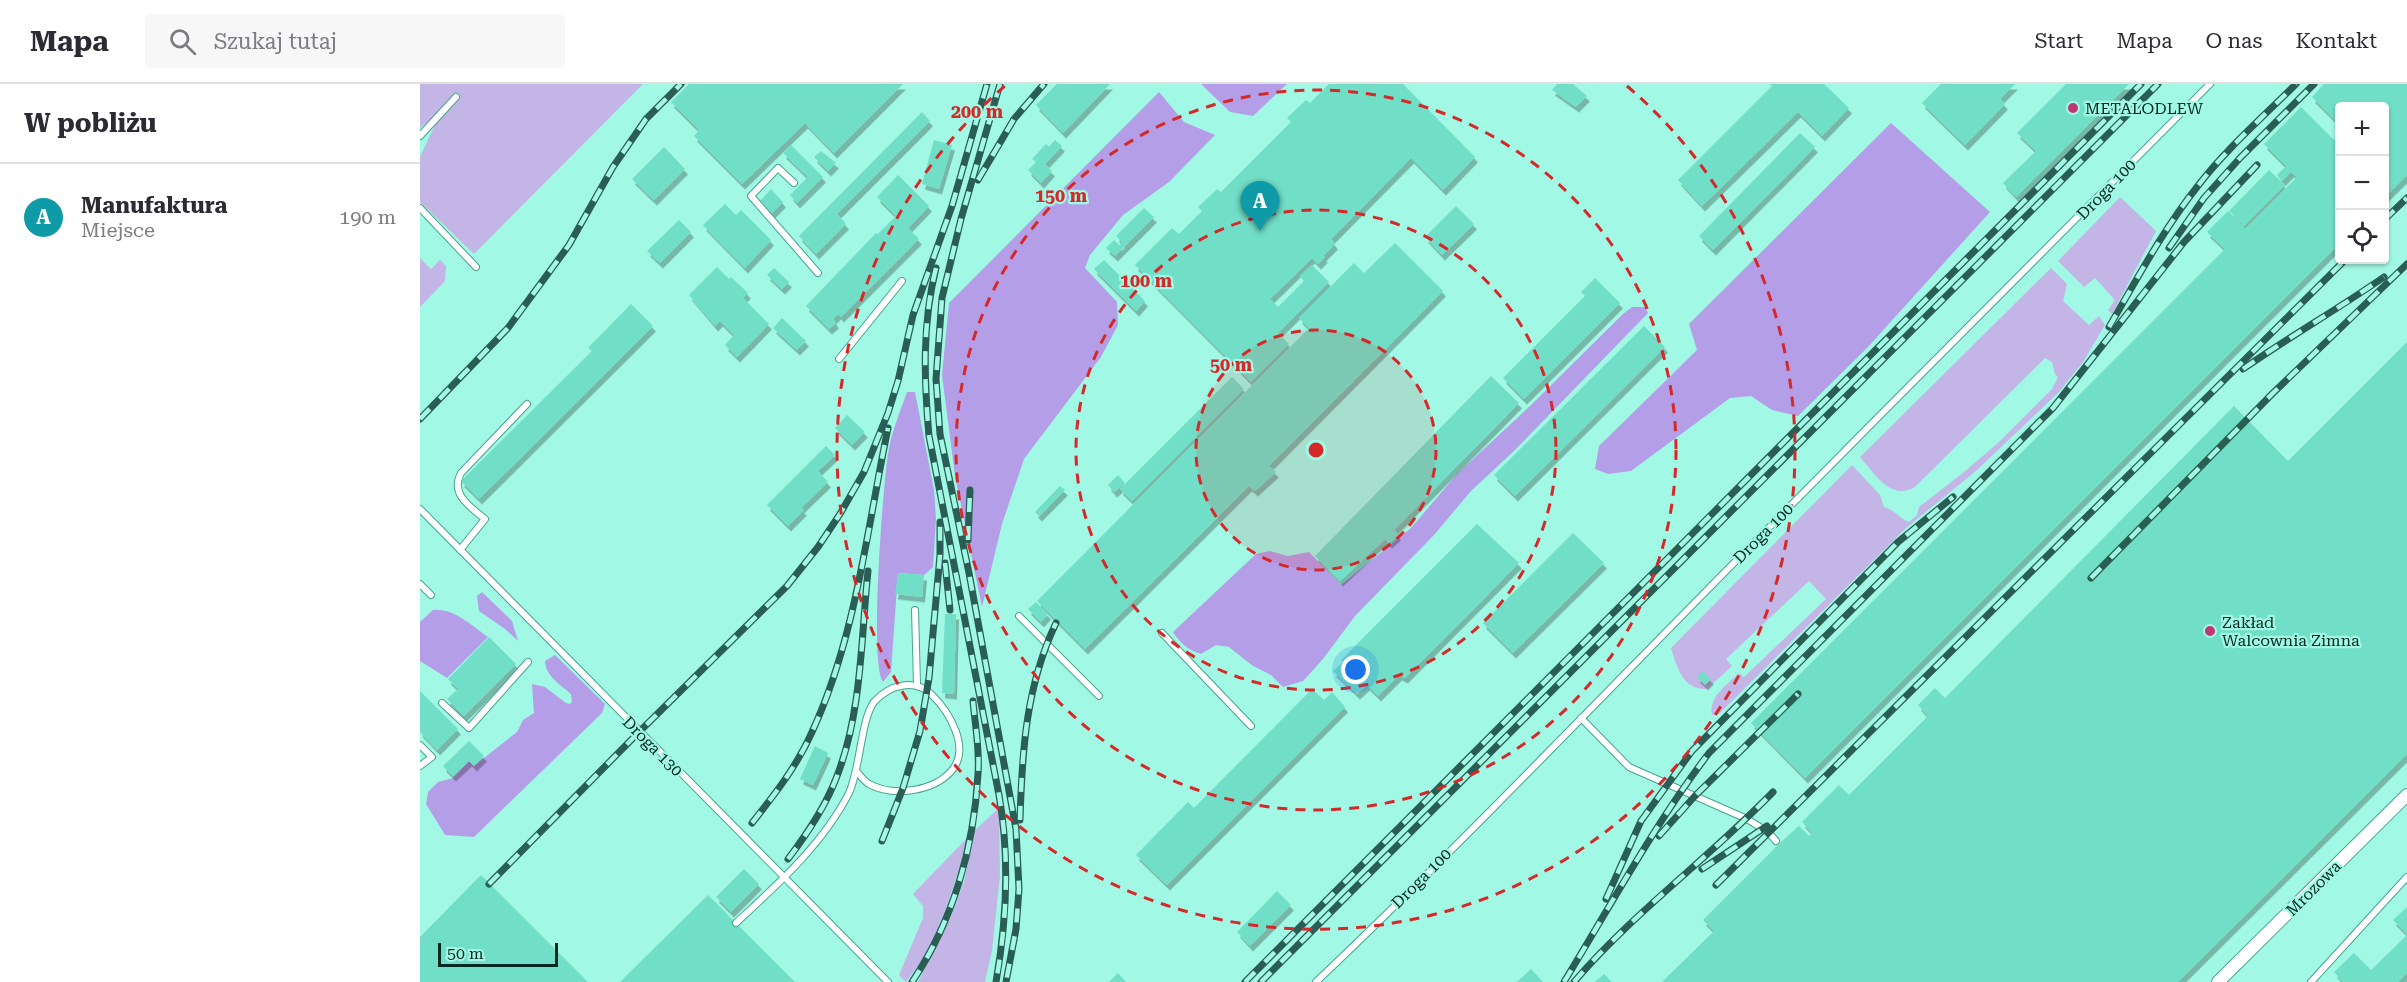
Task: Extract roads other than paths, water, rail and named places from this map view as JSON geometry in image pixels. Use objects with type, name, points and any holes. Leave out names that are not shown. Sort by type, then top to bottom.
[{"type":"street","name":"Mrozowa","points":[[2218,982],[2407,795]]},
{"type":"lane","name":"Droga 100","points":[[1316,982],[2210,84]]},
{"type":"lane","points":[[420,136],[456,97]]},
{"type":"lane","points":[[794,183],[778,168],[751,196],[818,273]]},
{"type":"lane","points":[[420,208],[476,267]]},
{"type":"lane","points":[[839,359],[902,281]]},
{"type":"lane","points":[[459,550],[485,519],[465,503],[457,488],[457,481],[461,473],[527,404]]},
{"type":"lane","name":"Droga 130","points":[[420,509],[888,982]]},
{"type":"lane","points":[[420,584],[431,595]]},
{"type":"lane","points":[[915,610],[917,684]]},
{"type":"lane","points":[[1019,616],[1099,696]]},
{"type":"lane","points":[[1162,633],[1251,726]]},
{"type":"lane","points":[[442,703],[470,728],[528,662]]},
{"type":"lane","points":[[736,923],[783,878],[821,836],[849,793],[868,712],[875,702],[887,691],[902,684],[917,684],[930,692],[949,716],[956,733],[959,751],[954,768],[940,780],[921,788],[902,792],[868,783],[856,771]]},
{"type":"lane","points":[[1581,718],[1629,767],[1747,819],[1768,832],[1776,841]]},
{"type":"lane","points":[[420,745],[432,757],[420,766]]},
{"type":"lane","points":[[2311,982],[2407,877]]},
{"type":"railway","points":[[420,419],[508,328],[569,245],[613,167],[646,119],[681,84]]},
{"type":"railway","points":[[489,884],[787,586],[818,547],[840,514],[864,472],[888,413],[913,315],[952,206],[987,84]]},
{"type":"railway","points":[[1000,84],[961,219],[942,298],[936,379],[940,434],[969,573],[1016,829],[1019,889],[1016,929],[1006,982]]},
{"type":"railway","points":[[978,180],[1014,119],[1044,84]]},
{"type":"railway","points":[[1245,982],[2141,84]]},
{"type":"railway","points":[[1261,982],[2158,84]]},
{"type":"railway","points":[[2109,327],[2140,273],[2197,187],[2232,146],[2296,84]]},
{"type":"railway","points":[[2169,248],[2204,198],[2240,158],[2314,84]]},
{"type":"railway","points":[[1564,982],[1651,837],[1709,753],[2053,408],[2184,242],[2257,165]]},
{"type":"railway","points":[[2389,215],[2407,198]]},
{"type":"railway","points":[[1716,885],[2341,264]]},
{"type":"railway","points":[[2091,578],[2273,393],[2407,264]]},
{"type":"railway","points":[[936,268],[928,310],[925,352],[929,436],[999,795],[1005,842],[1005,912],[996,982]]},
{"type":"railway","points":[[2243,369],[2384,277]]},
{"type":"railway","points":[[752,823],[800,756],[827,696],[850,621],[859,582],[888,428]]},
{"type":"railway","points":[[968,540],[970,490]]},
{"type":"railway","points":[[1606,899],[1641,821],[1692,751],[1898,542],[1953,497]]},
{"type":"railway","points":[[882,841],[903,788],[920,731],[929,678],[940,555],[940,522]]},
{"type":"railway","points":[[945,563],[950,610]]},
{"type":"railway","points":[[788,859],[822,809],[833,787],[845,752],[856,701],[868,571]]},
{"type":"railway","points":[[1020,820],[1024,744],[1032,695],[1038,671],[1056,623]]},
{"type":"railway","points":[[1659,836],[1694,797],[1798,694]]},
{"type":"railway","points":[[912,982],[950,909],[972,829],[978,765],[973,701]]},
{"type":"railway","points":[[1574,982],[1621,932],[1773,792]]},
{"type":"railway","points":[[1702,869],[1767,826]]},
{"type":"place","name":"METALODLEW","points":[[2073,108]]},
{"type":"place","name":"Manufaktura","points":[[1260,231]]},
{"type":"place","name":"Zakład Walcownia Zimna","points":[[2210,631]]}]
